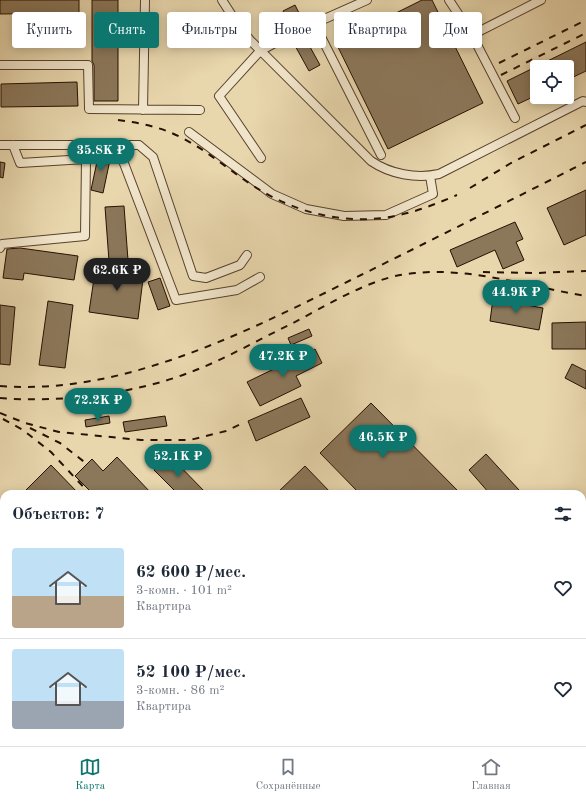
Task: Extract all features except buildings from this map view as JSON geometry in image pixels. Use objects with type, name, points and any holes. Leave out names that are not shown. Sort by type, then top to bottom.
[{"type":"street","points":[[143,110],[145,0]]},
{"type":"street","points":[[222,0],[238,25],[260,51],[371,161],[378,167],[395,172],[416,176],[430,176],[447,170],[583,101],[586,102]]},
{"type":"street","points":[[326,18],[367,0]]},
{"type":"street","points":[[449,0],[457,12]]},
{"type":"street","points":[[482,30],[541,0]]},
{"type":"street","points":[[326,47],[381,155]]},
{"type":"street","points":[[261,158],[219,96],[260,51],[265,48]]},
{"type":"street","points":[[479,48],[515,118]]},
{"type":"street","points":[[0,65],[88,65],[88,109],[200,110]]},
{"type":"street","points":[[189,132],[272,194],[306,209],[344,216],[386,215],[433,194],[430,176]]},
{"type":"street","points":[[0,145],[139,145],[153,157],[193,276],[206,278],[240,265],[247,255]]},
{"type":"street","points":[[0,248],[2,244],[85,236],[86,160],[20,163],[12,145]]},
{"type":"street","points":[[117,145],[176,300],[237,290],[260,277]]},
{"type":"railway","points":[[499,63],[586,20]]},
{"type":"railway","points":[[501,75],[586,33]]},
{"type":"railway","points":[[118,120],[151,126],[174,134],[202,150],[250,184],[276,199],[292,206],[327,216],[345,219],[381,218],[414,211],[457,195]]},
{"type":"railway","points":[[470,188],[511,163],[586,125]]},
{"type":"railway","points":[[0,386],[47,386],[94,380],[140,370],[186,354],[276,317],[586,162]]},
{"type":"railway","points":[[483,272],[536,273],[586,271]]},
{"type":"railway","points":[[0,398],[72,398],[122,391],[169,380],[204,367],[229,355],[358,289],[386,278],[400,275],[424,272],[470,274],[586,296]]},
{"type":"railway","points":[[0,413],[25,423],[59,432],[141,440],[190,440],[226,431],[243,423]]},
{"type":"railway","points":[[3,419],[23,430],[51,452],[86,490]]},
{"type":"railway","points":[[30,428],[60,443],[87,464]]}]
